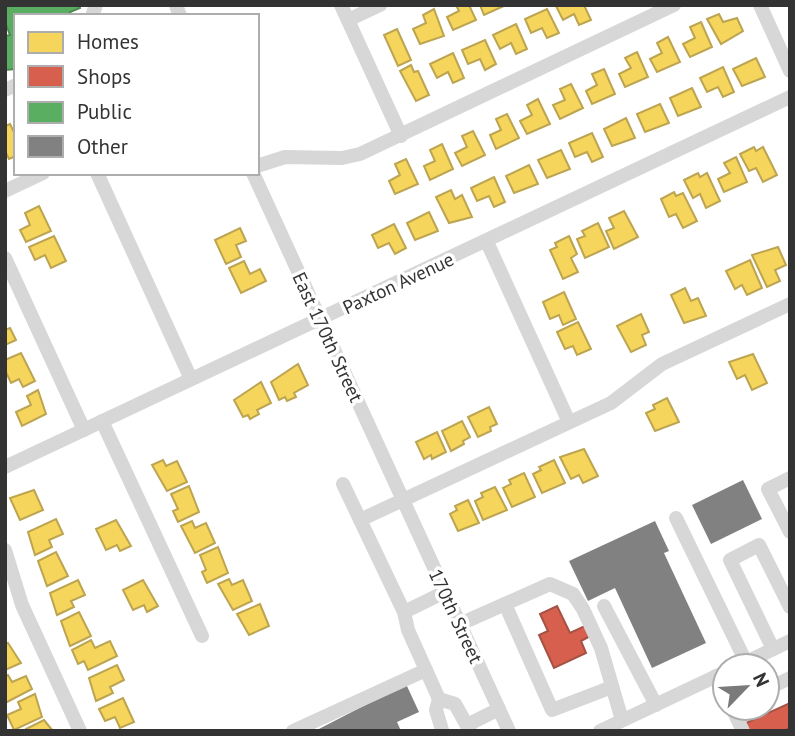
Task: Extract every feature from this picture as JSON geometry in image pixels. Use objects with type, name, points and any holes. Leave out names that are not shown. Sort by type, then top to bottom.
[{"type":"street","points":[[341,5],[401,136]]},
{"type":"street","points":[[348,20],[380,5]]},
{"type":"street","points":[[259,165],[285,157],[307,155],[342,158],[360,154],[674,5]]},
{"type":"street","points":[[760,5],[790,71]]},
{"type":"street","name":"Paxton Avenue","points":[[5,467],[790,97]]},
{"type":"street","points":[[5,191],[39,175]]},
{"type":"street","points":[[98,175],[191,379]]},
{"type":"street","name":"East 170th Street","points":[[254,175],[403,500]]},
{"type":"street","points":[[486,242],[569,422]]},
{"type":"street","points":[[5,258],[84,430]]},
{"type":"street","points":[[360,520],[611,403],[662,364],[790,304]]},
{"type":"street","points":[[102,421],[202,636]]},
{"type":"street","points":[[790,478],[768,489],[790,532]]},
{"type":"street","points":[[343,484],[404,612],[408,630],[439,699],[436,710],[442,730]]},
{"type":"street","name":"170th Street","points":[[403,500],[509,731]]},
{"type":"street","points":[[676,518],[737,652]]},
{"type":"street","points":[[773,649],[730,560],[760,545],[790,607]]},
{"type":"street","points":[[5,551],[22,605],[80,731]]},
{"type":"street","points":[[460,624],[550,584],[573,594],[601,648],[622,720]]},
{"type":"street","points":[[404,612],[445,592]]},
{"type":"street","points":[[505,604],[552,710],[612,688]]},
{"type":"street","points":[[604,606],[656,705]]},
{"type":"street","points":[[767,652],[790,642]]},
{"type":"street","points":[[293,731],[426,670]]},
{"type":"street","points":[[600,731],[711,678]]},
{"type":"street","points":[[439,699],[455,704],[470,727],[499,709]]},
{"type":"building: Homes","points":[[456,5],[469,5],[476,20],[453,30],[447,17],[459,11]]},
{"type":"building: Homes","points":[[480,5],[506,5],[484,15]]},
{"type":"building: Homes","points":[[584,5],[591,20],[579,25],[574,14],[563,20],[556,6]]},
{"type":"building: Homes","points":[[434,9],[444,36],[420,44],[413,29],[426,23],[423,15]]},
{"type":"building: Homes","points":[[547,9],[559,33],[547,38],[542,28],[531,33],[525,19]]},
{"type":"building: Homes","points":[[719,14],[723,22],[737,18],[743,31],[721,44],[707,19]]},
{"type":"building: Homes","points":[[701,22],[712,47],[690,57],[683,44],[695,38],[690,27]]},
{"type":"building: Homes","points":[[516,24],[527,49],[516,54],[511,43],[500,49],[493,35]]},
{"type":"building: Homes","points":[[397,29],[411,60],[398,66],[384,35]]},
{"type":"building: Homes","points":[[668,37],[680,62],[657,72],[650,59],[662,53],[657,43]]},
{"type":"building: Homes","points":[[485,40],[496,64],[485,70],[480,59],[468,64],[462,50]]},
{"type":"building: Homes","points":[[637,52],[648,77],[625,87],[619,74],[631,68],[625,58]]},
{"type":"building: Homes","points":[[453,53],[464,78],[453,83],[448,72],[437,78],[430,64]]},
{"type":"building: Homes","points":[[756,58],[765,77],[742,86],[733,69]]},
{"type":"building: Homes","points":[[411,65],[414,72],[418,71],[429,95],[416,101],[400,71]]},
{"type":"building: Homes","points":[[723,67],[734,92],[723,97],[718,87],[707,92],[700,78]]},
{"type":"building: Homes","points":[[604,69],[615,94],[592,104],[586,91],[597,85],[592,74]]},
{"type":"building: Homes","points":[[571,84],[583,108],[560,119],[553,105],[565,100],[560,89]]},
{"type":"building: Homes","points":[[692,88],[701,107],[678,116],[670,98]]},
{"type":"building: Homes","points":[[538,99],[550,124],[527,134],[520,121],[532,115],[527,105]]},
{"type":"building: Homes","points":[[660,104],[669,123],[645,132],[637,114]]},
{"type":"building: Homes","points":[[507,114],[519,138],[496,149],[490,135],[501,130],[496,119]]},
{"type":"building: Homes","points":[[626,118],[635,138],[612,146],[604,129]]},
{"type":"building: Homes","points":[[10,124],[14,132],[14,157],[9,159],[5,151],[5,126]]},
{"type":"building: Homes","points":[[473,131],[485,155],[462,166],[455,153],[467,147],[462,136]]},
{"type":"building: Homes","points":[[592,133],[603,157],[592,162],[587,152],[575,157],[569,143]]},
{"type":"building: Homes","points":[[442,144],[453,169],[430,180],[424,166],[435,161],[430,150]]},
{"type":"building: Homes","points":[[754,147],[756,151],[763,147],[777,175],[763,182],[756,168],[749,171],[740,154]]},
{"type":"building: Homes","points":[[561,150],[570,169],[547,178],[538,160]]},
{"type":"building: Homes","points":[[736,157],[747,182],[724,192],[718,179],[730,173],[724,163]]},
{"type":"building: Homes","points":[[406,159],[418,184],[395,194],[389,181],[400,175],[395,164]]},
{"type":"building: Homes","points":[[529,165],[538,184],[514,193],[506,176]]},
{"type":"building: Homes","points":[[698,173],[700,177],[707,173],[720,201],[706,208],[700,194],[693,198],[684,180]]},
{"type":"building: Homes","points":[[494,177],[505,202],[494,207],[489,196],[477,201],[471,188]]},
{"type":"building: Homes","points":[[451,190],[455,199],[462,195],[472,217],[449,223],[436,197]]},
{"type":"building: Homes","points":[[674,192],[676,196],[683,193],[697,221],[683,228],[676,214],[669,217],[661,199]]},
{"type":"building: Homes","points":[[39,206],[51,231],[26,242],[20,230],[30,225],[25,213]]},
{"type":"building: Homes","points":[[624,211],[638,237],[614,249],[606,231],[614,228],[609,218]]},
{"type":"building: Homes","points":[[429,212],[438,231],[415,240],[407,223]]},
{"type":"building: Homes","points":[[598,223],[609,247],[585,258],[577,239],[585,236],[582,231]]},
{"type":"building: Homes","points":[[394,224],[406,248],[395,254],[389,243],[378,248],[372,235]]},
{"type":"building: Homes","points":[[240,228],[246,241],[236,245],[241,257],[226,264],[215,240]]},
{"type":"building: Homes","points":[[54,236],[66,261],[51,268],[45,255],[35,260],[29,247]]},
{"type":"building: Homes","points":[[569,236],[577,254],[571,258],[578,272],[563,279],[550,250],[557,247],[555,243]]},
{"type":"building: Homes","points":[[778,247],[786,265],[775,270],[780,281],[767,287],[752,255]]},
{"type":"building: Homes","points":[[750,260],[762,288],[747,295],[742,285],[735,289],[726,271]]},
{"type":"building: Homes","points":[[244,261],[250,274],[260,269],[266,281],[241,293],[229,268]]},
{"type":"building: Homes","points":[[685,288],[691,301],[698,298],[706,316],[684,323],[671,295]]},
{"type":"building: Homes","points":[[564,292],[576,319],[563,325],[559,315],[550,319],[543,302]]},
{"type":"building: Homes","points":[[641,314],[649,332],[642,335],[646,345],[631,352],[617,326]]},
{"type":"building: Homes","points":[[578,322],[591,349],[577,355],[573,346],[565,349],[557,332]]},
{"type":"building: Homes","points":[[10,328],[16,340],[5,345],[5,330]]},
{"type":"building: Homes","points":[[21,353],[35,381],[23,387],[19,379],[11,383],[5,370],[5,360]]},
{"type":"building: Homes","points":[[753,354],[767,383],[752,390],[745,375],[737,379],[729,362]]},
{"type":"building: Homes","points":[[298,364],[308,385],[294,393],[296,397],[287,401],[285,397],[279,400],[271,382]]},
{"type":"building: Homes","points":[[261,382],[271,403],[257,410],[259,414],[250,419],[248,415],[243,417],[234,400]]},
{"type":"building: Homes","points":[[38,390],[46,414],[22,426],[16,412],[31,405],[27,396]]},
{"type":"building: Homes","points":[[667,398],[679,422],[655,431],[646,413],[655,409],[653,405]]},
{"type":"building: Homes","points":[[489,407],[497,424],[490,427],[491,431],[478,437],[468,417]]},
{"type":"building: Homes","points":[[462,421],[470,437],[451,451],[442,431]]},
{"type":"building: Homes","points":[[437,432],[446,452],[432,459],[431,455],[424,459],[416,442]]},
{"type":"building: Homes","points":[[584,449],[598,476],[583,483],[579,475],[571,479],[560,457]]},
{"type":"building: Homes","points":[[163,460],[166,466],[177,461],[187,482],[167,491],[152,465]]},
{"type":"building: Homes","points":[[554,460],[565,483],[542,493],[533,474],[541,470],[539,467]]},
{"type":"building: Homes","points":[[524,473],[535,497],[512,507],[503,488],[511,484],[509,480]]},
{"type":"building: Homes","points":[[189,486],[199,512],[178,522],[173,511],[178,509],[171,494]]},
{"type":"building: Homes","points":[[495,487],[507,510],[483,520],[475,501],[483,497],[481,493]]},
{"type":"building: Homes","points":[[34,490],[43,510],[20,520],[10,498]]},
{"type":"building: Homes","points":[[468,500],[479,523],[458,531],[450,514],[457,510],[455,506]]},
{"type":"building: Homes","points":[[56,519],[63,534],[49,540],[52,547],[35,555],[28,532]]},
{"type":"building: Homes","points":[[116,520],[131,546],[120,551],[117,545],[106,550],[96,529]]},
{"type":"building: Homes","points":[[192,521],[195,528],[206,523],[215,543],[195,553],[181,526]]},
{"type":"building: Homes","points":[[218,547],[228,573],[207,583],[202,572],[206,570],[200,555]]},
{"type":"building: Homes","points":[[56,552],[68,576],[47,586],[38,561]]},
{"type":"building: Homes","points":[[229,579],[232,585],[243,580],[252,601],[233,610],[218,584]]},
{"type":"building: Homes","points":[[78,580],[85,595],[71,601],[74,607],[57,615],[50,593]]},
{"type":"building: Homes","points":[[143,580],[158,606],[147,612],[144,605],[133,610],[123,590]]},
{"type":"building: Homes","points":[[260,604],[269,626],[249,635],[237,614]]},
{"type":"building: Homes","points":[[79,612],[91,636],[70,646],[61,621]]},
{"type":"building: Homes","points":[[91,640],[95,648],[110,641],[117,656],[88,670],[84,661],[78,664],[72,650]]},
{"type":"building: Homes","points":[[8,643],[21,663],[5,670],[5,644]]},
{"type":"building: Homes","points":[[117,665],[124,680],[110,687],[113,693],[96,701],[89,678]]},
{"type":"building: Homes","points":[[8,675],[12,682],[26,676],[32,689],[5,703],[5,676]]},
{"type":"building: Homes","points":[[35,694],[42,717],[14,730],[7,715],[21,709],[18,702]]},
{"type":"building: Homes","points":[[123,698],[134,722],[120,728],[115,717],[105,721],[99,709]]},
{"type":"building: Homes","points":[[44,720],[53,731],[27,731],[26,729]]},
{"type":"building: Shops","points":[[557,606],[570,633],[587,625],[592,635],[581,641],[586,653],[554,668],[539,635],[548,631],[540,614]]},
{"type":"building: Shops","points":[[790,703],[790,728],[783,731],[749,731],[746,723],[748,722],[781,722],[781,707]]},
{"type":"building: Public","points":[[5,5],[79,5],[80,8],[70,14],[14,14],[14,69],[5,70],[5,36],[10,35],[5,22]]},
{"type":"building: Other","points":[[743,480],[762,519],[711,544],[692,505]]},
{"type":"building: Other","points":[[655,521],[669,551],[664,553],[706,643],[652,668],[615,588],[588,601],[569,561]]},
{"type":"building: Other","points":[[406,684],[419,712],[397,722],[401,731],[315,731]]}]
